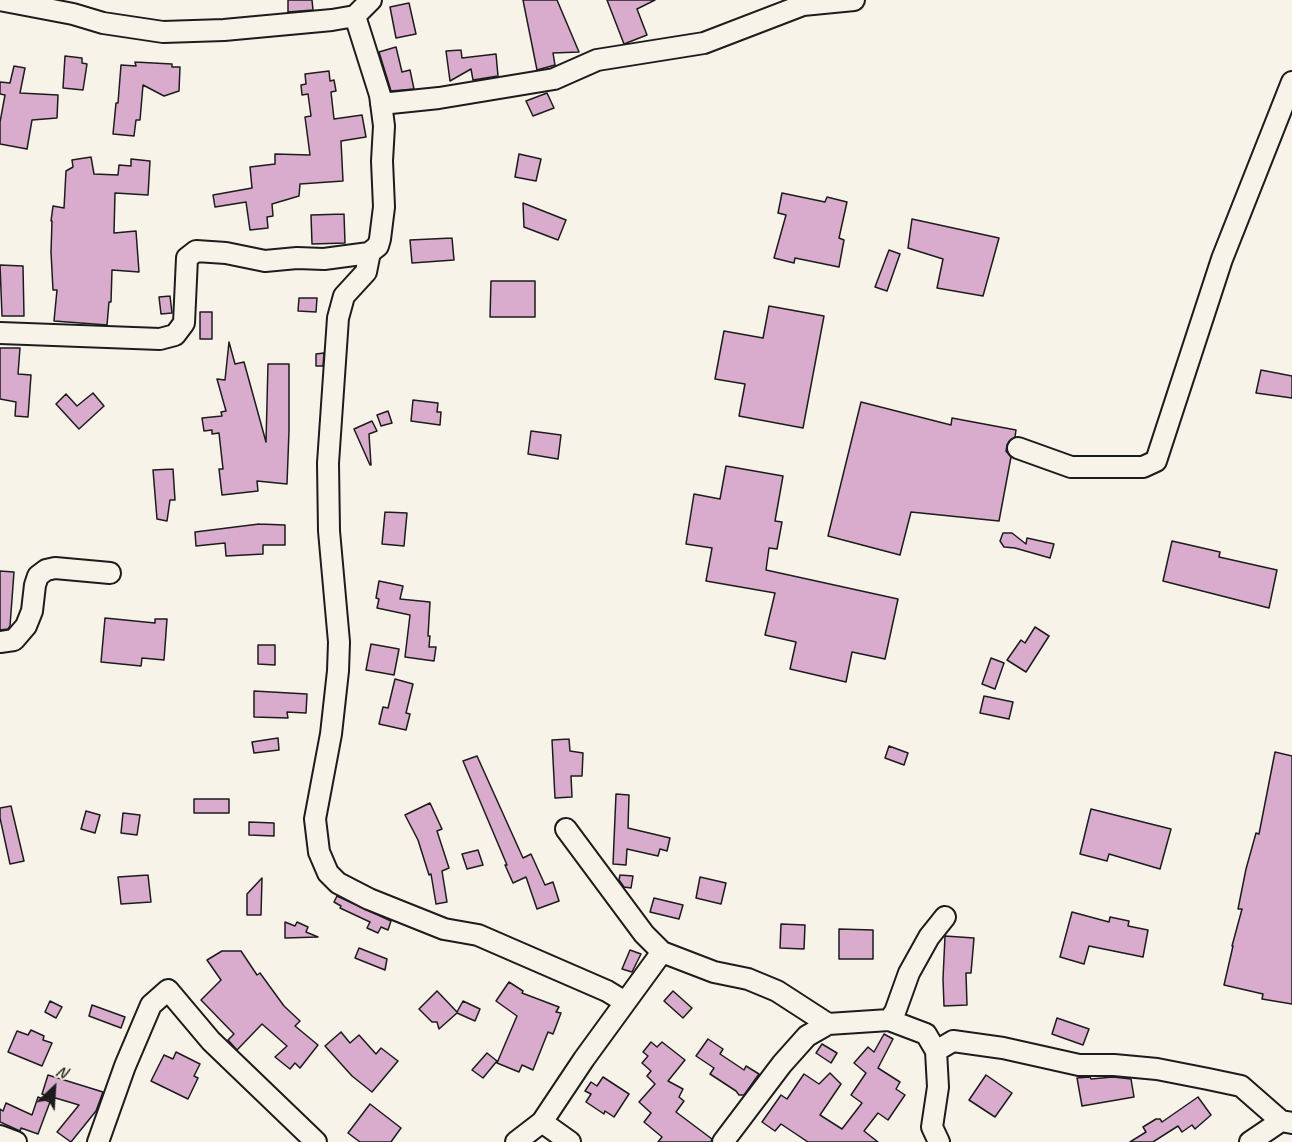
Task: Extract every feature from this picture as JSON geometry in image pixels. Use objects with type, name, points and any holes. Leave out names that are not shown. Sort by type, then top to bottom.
[{"type":"street","points":[[0,0],[73,14],[104,23],[163,32],[224,30],[323,21],[355,16],[371,0]]},
{"type":"street","points":[[381,104],[439,98],[554,79],[597,60],[704,43],[803,5],[854,0]]},
{"type":"street","points":[[0,333],[160,339],[175,335],[184,323],[187,258],[196,250],[265,261],[297,258],[324,259],[370,252],[378,246],[384,207],[382,161],[384,126],[381,104],[355,16]]},
{"type":"street","points":[[1018,448],[1071,467],[1143,467],[1156,461],[1222,259],[1292,82]]},
{"type":"street","points":[[370,252],[366,272],[344,296],[338,318],[328,463],[330,541],[339,642],[338,671],[331,734],[315,819],[319,852],[328,873],[338,883],[369,900],[444,929],[478,935],[607,991],[626,1002]]},
{"type":"street","points":[[0,642],[14,640],[26,626],[32,611],[38,576],[46,570],[55,568],[110,573]]},
{"type":"street","points":[[566,829],[644,934],[662,952],[714,972],[748,978],[777,991],[828,1024]]},
{"type":"street","points":[[889,1020],[895,1012],[909,973],[929,937],[945,917]]},
{"type":"street","points":[[516,1142],[542,1122],[662,952]]},
{"type":"street","points":[[98,1142],[124,1066],[151,1005],[168,990],[211,1041],[316,1142]]},
{"type":"street","points":[[723,1142],[782,1064],[807,1036],[828,1024],[889,1020],[926,1034],[936,1051],[938,1087],[932,1127],[939,1142]]},
{"type":"street","points":[[936,1051],[953,1041],[1012,1050],[1079,1065],[1157,1069],[1241,1086],[1287,1122],[1250,1142]]},
{"type":"street","points":[[542,1122],[570,1142]]},
{"type":"street","points":[[0,1136],[16,1142]]},
{"type":"building","points":[[288,0],[312,0],[313,10],[288,12]]},
{"type":"building","points":[[523,0],[557,0],[579,52],[553,53],[555,65],[537,70]]},
{"type":"building","points":[[607,0],[655,0],[637,9],[647,35],[624,44]]},
{"type":"building","points":[[409,3],[416,34],[396,38],[390,7]]},
{"type":"building","points":[[396,47],[402,72],[410,70],[414,89],[391,91],[379,52]]},
{"type":"building","points":[[461,50],[462,58],[496,54],[498,76],[473,80],[471,69],[450,81],[446,51]]},
{"type":"building","points":[[65,56],[82,58],[82,63],[87,64],[83,90],[63,88]]},
{"type":"building","points":[[135,62],[172,64],[172,67],[180,67],[179,91],[164,96],[143,85],[140,120],[136,120],[134,136],[113,134],[121,65],[136,66]]},
{"type":"building","points":[[14,66],[25,68],[20,93],[58,95],[57,118],[32,120],[27,149],[0,144],[0,122],[5,95],[0,94],[0,82],[10,83]]},
{"type":"building","points":[[329,71],[330,81],[334,80],[336,91],[331,92],[334,119],[362,115],[366,137],[341,141],[343,181],[300,184],[299,196],[272,204],[273,216],[267,217],[268,228],[250,230],[246,202],[215,207],[213,195],[252,188],[250,167],[275,164],[275,154],[310,155],[305,117],[311,116],[308,94],[302,95],[301,85],[306,84],[305,74]]},
{"type":"building","points":[[547,93],[554,108],[533,116],[526,101]]},
{"type":"building","points":[[519,154],[541,159],[536,181],[515,177]]},
{"type":"building","points":[[91,157],[94,174],[118,175],[119,165],[131,166],[131,159],[150,161],[148,195],[115,193],[114,233],[136,231],[139,272],[112,270],[111,302],[109,302],[107,325],[54,321],[57,290],[53,290],[51,252],[53,206],[64,208],[66,171],[73,167],[72,160]]},
{"type":"building","points":[[782,193],[825,202],[827,197],[847,202],[839,238],[844,240],[839,267],[795,258],[794,263],[774,258],[786,215],[778,213]]},
{"type":"building","points":[[523,203],[566,220],[558,240],[524,227]]},
{"type":"building","points":[[344,214],[345,243],[312,244],[311,215]]},
{"type":"building","points":[[912,219],[999,238],[983,296],[937,288],[943,259],[908,248]]},
{"type":"building","points":[[452,238],[454,260],[412,263],[410,240]]},
{"type":"building","points":[[889,250],[900,254],[887,291],[875,287]]},
{"type":"building","points":[[0,265],[23,266],[24,316],[2,316]]},
{"type":"building","points":[[491,281],[535,281],[535,317],[490,317]]},
{"type":"building","points":[[170,296],[172,313],[161,314],[159,297]]},
{"type":"building","points":[[299,298],[317,298],[316,312],[298,311]]},
{"type":"building","points":[[769,306],[824,316],[803,428],[739,416],[745,384],[715,379],[724,331],[763,338]]},
{"type":"building","points":[[200,312],[212,312],[212,339],[200,339]]},
{"type":"building","points":[[229,342],[235,364],[244,362],[266,442],[268,364],[289,364],[287,484],[257,481],[258,491],[222,495],[219,469],[223,469],[219,433],[212,434],[212,430],[204,431],[202,418],[222,416],[221,412],[226,411],[217,379],[225,380]]},
{"type":"building","points":[[0,348],[20,348],[18,374],[31,375],[28,417],[15,416],[16,402],[0,399]]},
{"type":"building","points":[[324,353],[323,366],[316,366],[316,354]]},
{"type":"building","points":[[1261,370],[1292,376],[1292,398],[1256,393]]},
{"type":"building","points":[[93,393],[104,406],[79,429],[56,404],[66,394],[77,406]]},
{"type":"building","points":[[413,400],[438,403],[437,412],[441,412],[440,425],[411,421]]},
{"type":"building","points":[[861,402],[951,425],[952,418],[1016,430],[1015,437],[1007,445],[1006,451],[1011,457],[999,521],[911,512],[900,555],[828,536]]},
{"type":"building","points":[[388,411],[392,423],[381,426],[377,415]]},
{"type":"building","points":[[372,421],[377,431],[369,434],[370,465],[354,429]]},
{"type":"building","points":[[531,431],[561,435],[558,459],[528,454]]},
{"type":"building","points":[[726,466],[783,476],[775,521],[782,522],[777,549],[769,548],[766,570],[898,599],[885,659],[852,652],[846,682],[790,669],[796,642],[765,635],[775,593],[706,581],[712,548],[686,544],[694,494],[720,499]]},
{"type":"building","points":[[173,469],[175,500],[170,500],[167,521],[157,519],[153,470]]},
{"type":"building","points":[[385,512],[407,513],[404,546],[382,544]]},
{"type":"building","points":[[259,524],[285,525],[285,545],[263,545],[263,554],[226,556],[225,543],[196,546],[195,532]]},
{"type":"building","points":[[1003,533],[1012,533],[1026,544],[1027,538],[1054,544],[1050,558],[1004,547],[1000,541]]},
{"type":"building","points":[[1172,541],[1220,552],[1219,557],[1277,570],[1269,608],[1163,581]]},
{"type":"building","points":[[0,571],[14,572],[10,626],[8,629],[0,630]]},
{"type":"building","points":[[379,581],[403,586],[400,599],[430,602],[428,636],[430,636],[429,647],[436,647],[434,661],[405,657],[410,615],[377,608]]},
{"type":"building","points":[[105,618],[155,623],[155,619],[167,619],[164,660],[142,658],[141,666],[101,662]]},
{"type":"building","points":[[1035,627],[1049,636],[1026,672],[1007,660],[1021,640],[1025,643]]},
{"type":"building","points":[[371,644],[399,649],[394,675],[366,670]]},
{"type":"building","points":[[258,645],[275,645],[275,665],[258,664]]},
{"type":"building","points":[[991,658],[1004,663],[995,689],[982,684]]},
{"type":"building","points":[[395,679],[413,684],[406,713],[410,714],[406,730],[379,724],[383,707],[388,708]]},
{"type":"building","points":[[254,691],[307,694],[306,713],[287,712],[288,718],[254,717]]},
{"type":"building","points":[[984,696],[1013,702],[1009,719],[980,713]]},
{"type":"building","points":[[278,738],[279,750],[254,753],[252,742]]},
{"type":"building","points":[[569,739],[570,751],[583,753],[582,776],[571,776],[572,797],[555,798],[552,740]]},
{"type":"building","points":[[889,746],[908,753],[904,765],[885,758]]},
{"type":"building","points":[[1275,752],[1292,756],[1292,1004],[1262,999],[1263,994],[1224,985],[1242,909],[1238,909],[1246,869],[1256,833],[1259,834]]},
{"type":"building","points":[[477,756],[523,858],[531,854],[545,885],[553,882],[559,901],[537,909],[526,877],[513,883],[463,761]]},
{"type":"building","points":[[616,794],[629,795],[628,828],[670,838],[667,851],[660,849],[658,856],[627,849],[626,865],[613,864]]},
{"type":"building","points":[[194,799],[229,799],[229,813],[194,813]]},
{"type":"building","points":[[430,803],[442,829],[437,831],[449,868],[442,871],[447,902],[436,904],[431,874],[429,875],[418,840],[405,815]]},
{"type":"building","points":[[11,806],[24,861],[10,864],[0,808]]},
{"type":"building","points":[[1091,809],[1171,829],[1160,869],[1109,854],[1107,861],[1080,854]]},
{"type":"building","points":[[86,811],[100,815],[95,833],[81,829]]},
{"type":"building","points":[[123,813],[140,815],[137,835],[121,833]]},
{"type":"building","points":[[249,822],[274,823],[274,836],[249,835]]},
{"type":"building","points":[[478,850],[483,865],[467,869],[462,854]]},
{"type":"building","points":[[148,875],[151,902],[121,904],[118,877]]},
{"type":"building","points":[[620,875],[633,876],[631,888],[624,887],[619,880]]},
{"type":"building","points":[[700,877],[726,883],[721,904],[696,898]]},
{"type":"building","points":[[262,878],[261,915],[247,915],[247,894]]},
{"type":"building","points":[[337,896],[391,921],[388,930],[381,927],[378,933],[367,928],[370,922],[340,908],[341,906],[334,902]]},
{"type":"building","points":[[654,898],[683,905],[679,919],[650,912]]},
{"type":"building","points":[[1072,912],[1109,922],[1110,917],[1129,921],[1128,926],[1148,930],[1143,957],[1089,946],[1084,964],[1060,957]]},
{"type":"building","points":[[285,922],[295,926],[297,922],[308,927],[306,932],[318,937],[285,938]]},
{"type":"building","points":[[781,924],[805,925],[804,949],[780,948]]},
{"type":"building","points":[[839,929],[873,930],[873,959],[839,959]]},
{"type":"building","points":[[945,936],[974,938],[971,973],[966,973],[967,1005],[944,1006]]},
{"type":"building","points":[[359,948],[387,959],[385,970],[355,958]]},
{"type":"building","points":[[630,950],[641,954],[632,972],[622,969]]},
{"type":"building","points":[[222,951],[241,951],[257,975],[260,973],[284,1006],[300,1021],[295,1026],[318,1045],[300,1068],[295,1063],[290,1069],[275,1057],[287,1046],[262,1024],[237,1050],[228,1040],[234,1034],[201,1000],[221,980],[207,960]]},
{"type":"building","points":[[509,982],[523,991],[522,993],[559,1007],[556,1012],[561,1013],[553,1034],[548,1032],[533,1070],[522,1065],[519,1072],[497,1063],[517,1016],[496,1001]]},
{"type":"building","points":[[437,991],[457,1012],[463,1001],[480,1009],[475,1021],[457,1013],[439,1029],[437,1022],[432,1022],[419,1009]]},
{"type":"building","points":[[673,991],[692,1008],[683,1018],[664,1001]]},
{"type":"building","points":[[50,1001],[62,1007],[56,1018],[45,1012]]},
{"type":"building","points":[[92,1005],[125,1017],[121,1028],[89,1016]]},
{"type":"building","points":[[1057,1018],[1089,1029],[1083,1045],[1052,1034]]},
{"type":"building","points":[[31,1030],[44,1036],[43,1040],[52,1043],[42,1066],[8,1052],[17,1031],[28,1035]]},
{"type":"building","points":[[341,1032],[350,1043],[359,1035],[376,1054],[381,1048],[398,1061],[372,1092],[352,1076],[325,1046]]},
{"type":"building","points":[[884,1034],[893,1039],[878,1068],[900,1082],[896,1089],[905,1095],[888,1120],[878,1113],[864,1131],[878,1142],[808,1142],[781,1124],[775,1131],[762,1122],[781,1095],[787,1099],[804,1074],[819,1084],[830,1073],[841,1084],[820,1115],[842,1129],[862,1103],[851,1095],[866,1073],[854,1063],[868,1047],[874,1052]]},
{"type":"building","points":[[708,1039],[723,1049],[720,1054],[744,1070],[746,1066],[759,1074],[744,1095],[739,1095],[710,1074],[714,1068],[696,1056]]},
{"type":"building","points":[[651,1042],[657,1047],[662,1042],[685,1060],[668,1081],[683,1089],[679,1097],[684,1101],[676,1112],[712,1139],[711,1142],[658,1142],[662,1137],[644,1122],[651,1113],[639,1102],[655,1084],[647,1076],[651,1071],[642,1063],[648,1056],[643,1052]]},
{"type":"building","points":[[822,1044],[837,1053],[831,1063],[816,1053]]},
{"type":"building","points":[[176,1052],[200,1064],[194,1076],[198,1078],[188,1099],[151,1081],[164,1055],[173,1059]]},
{"type":"building","points":[[487,1053],[497,1061],[483,1078],[472,1070]]},
{"type":"building","points":[[48,1075],[103,1092],[96,1111],[71,1142],[57,1132],[79,1105],[42,1094]]},
{"type":"building","points":[[986,1075],[1012,1093],[995,1117],[969,1100]]},
{"type":"building","points":[[603,1077],[629,1094],[614,1117],[605,1111],[604,1114],[586,1102],[591,1094],[585,1091],[591,1082],[597,1086]]},
{"type":"building","points":[[1090,1077],[1091,1079],[1113,1077],[1131,1079],[1134,1097],[1082,1106],[1077,1078]]},
{"type":"building","points":[[38,1097],[50,1102],[38,1134],[21,1128],[20,1131],[0,1122],[0,1109],[3,1111],[6,1103],[32,1115]]},
{"type":"building","points":[[1198,1097],[1211,1115],[1195,1129],[1192,1125],[1182,1132],[1178,1126],[1153,1142],[1130,1142],[1146,1132],[1143,1127],[1156,1119],[1162,1122]]},
{"type":"building","points":[[370,1104],[401,1128],[391,1142],[360,1142],[348,1133]]}]
